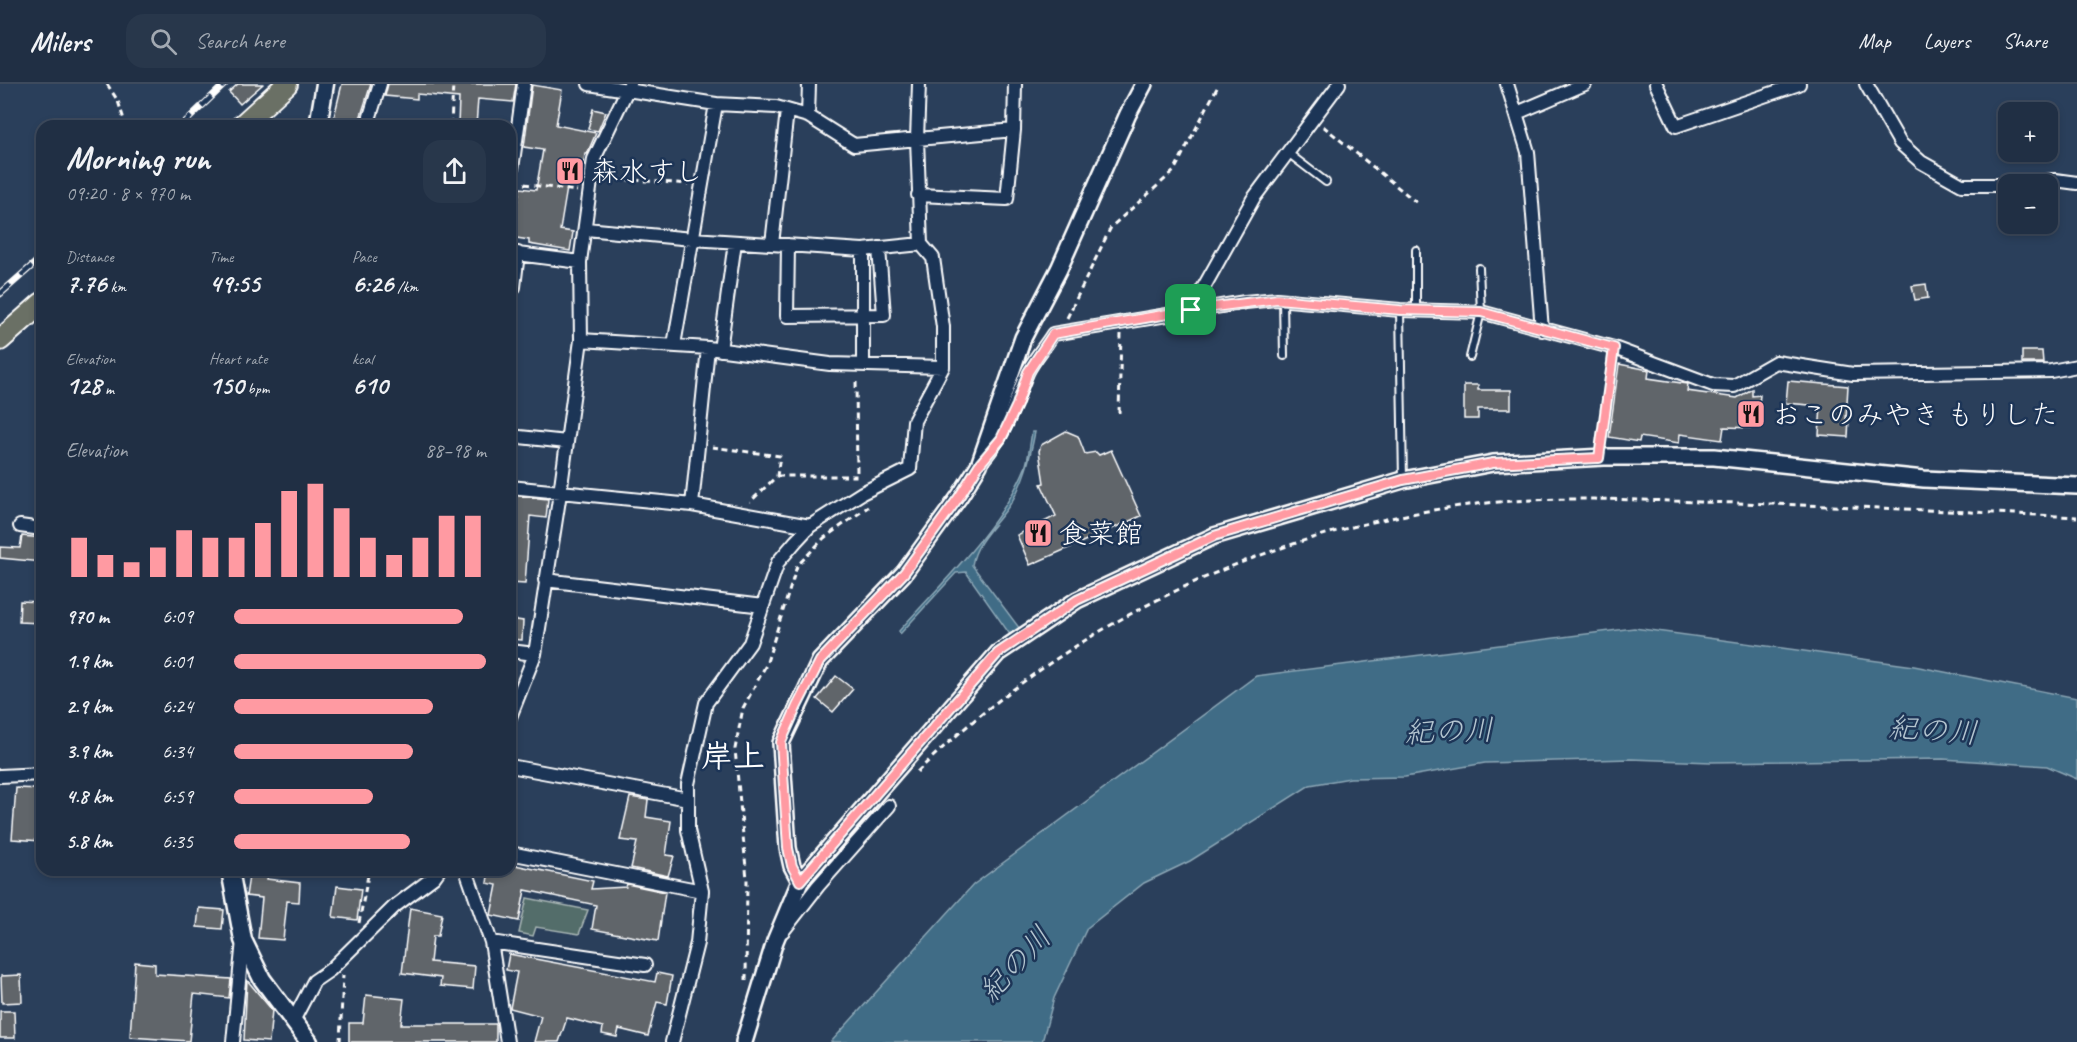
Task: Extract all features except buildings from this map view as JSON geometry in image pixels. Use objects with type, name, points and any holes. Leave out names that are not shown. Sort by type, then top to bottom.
[{"type":"highway","points":[[248,120],[287,84]]},
{"type":"highway","points":[[0,340],[36,311]]},
{"type":"main road","points":[[319,120],[325,84]]},
{"type":"main road","points":[[231,876],[243,940],[262,979],[309,1042]]},
{"type":"street","points":[[369,120],[380,84]]},
{"type":"street","points":[[516,129],[524,84]]},
{"type":"street","points":[[589,84],[629,87],[716,104],[776,107],[808,116],[854,146],[1014,130]]},
{"type":"street","points":[[808,116],[809,84]]},
{"type":"street","points":[[672,1042],[697,943],[702,891],[688,830],[688,784],[706,703],[750,643],[778,562],[810,526],[862,493],[909,469],[914,421],[943,367],[944,327],[933,258],[921,244],[917,139],[920,84]]},
{"type":"street","points":[[918,195],[1007,199],[1014,130],[1015,84]]},
{"type":"street","points":[[979,465],[1023,338],[1059,270],[1128,114],[1144,84]]},
{"type":"street","points":[[1191,310],[1253,199],[1312,117],[1339,84]]},
{"type":"street","points":[[1507,84],[1528,152],[1542,330]]},
{"type":"street","points":[[1517,113],[1585,84]]},
{"type":"street","points":[[1656,84],[1676,126],[1799,84]]},
{"type":"street","points":[[1866,84],[1900,143],[1921,162],[1962,185],[2002,185],[2055,180],[2077,183]]},
{"type":"street","points":[[516,702],[535,654],[560,493],[581,340],[580,262],[594,159],[629,87]]},
{"type":"street","points":[[675,345],[716,104]]},
{"type":"street","points":[[772,244],[787,111]]},
{"type":"street","points":[[586,229],[692,239],[863,250],[921,244]]},
{"type":"street","points":[[692,505],[698,446],[735,242]]},
{"type":"street","points":[[788,245],[787,316],[884,315],[879,248]]},
{"type":"street","points":[[860,365],[863,250]]},
{"type":"street","points":[[516,253],[580,262]]},
{"type":"street","points":[[800,881],[792,866],[788,848],[781,742],[785,733],[820,661],[904,573],[959,497],[979,465],[1001,439],[1017,405],[1028,372],[1053,334],[1245,302],[1283,300],[1400,310],[1416,308],[1481,312],[1614,348],[1713,385],[1734,386],[1776,362],[1853,374],[2051,371],[2077,366]]},
{"type":"street","points":[[581,340],[675,345],[830,364],[943,367]]},
{"type":"street","points":[[516,437],[567,442]]},
{"type":"street","points":[[744,1042],[775,941],[800,881],[998,653],[1077,600],[1214,536],[1403,480],[1493,463],[1599,458],[1714,457],[1924,479],[2077,486]]},
{"type":"street","points":[[516,488],[692,505],[810,526]]},
{"type":"street","points":[[20,526],[36,528]]},
{"type":"street","points":[[545,580],[763,606]]},
{"type":"street","points":[[516,652],[535,654]]},
{"type":"street","points":[[516,767],[688,800]]},
{"type":"street","points":[[0,776],[36,774]]},
{"type":"street","points":[[775,941],[818,886],[889,806]]},
{"type":"street","points":[[516,854],[702,891]]},
{"type":"street","points":[[293,1021],[314,981],[330,970],[395,906],[435,876]]},
{"type":"street","points":[[468,876],[491,942],[507,1042]]},
{"type":"street","points":[[233,1042],[243,940]]},
{"type":"street","points":[[491,942],[645,965]]},
{"type":"lane","points":[[1287,152],[1326,182]]},
{"type":"lane","points":[[1416,250],[1416,308]]},
{"type":"lane","points":[[1470,357],[1481,312],[1479,268]]},
{"type":"lane","points":[[1283,300],[1284,356]]},
{"type":"lane","points":[[1400,310],[1403,480]]},
{"type":"lane","points":[[1599,458],[1614,348]]},
{"type":"path","points":[[107,84],[118,101],[124,120]]},
{"type":"path","points":[[451,120],[453,84]]},
{"type":"path","points":[[1053,334],[1064,323],[1111,227],[1174,171],[1219,84]]},
{"type":"path","points":[[1312,117],[1416,202]]},
{"type":"path","points":[[592,177],[702,185]]},
{"type":"path","points":[[516,183],[590,193]]},
{"type":"path","points":[[1119,413],[1121,323]]},
{"type":"path","points":[[777,476],[857,476],[860,365]]},
{"type":"path","points":[[698,446],[780,456],[777,476],[738,513]]},
{"type":"path","points":[[909,780],[945,744],[1013,687],[1120,618],[1220,570],[1369,522],[1490,502],[1595,500],[1880,506],[2077,518]]},
{"type":"green space","points":[[527,898],[588,910],[579,934],[536,927],[533,936],[519,933]]},
{"type":"water","points":[[1032,432],[1035,432],[1031,451],[1019,488],[1009,506],[982,541],[972,565],[1020,629],[1011,636],[966,572],[956,573],[900,634],[899,631],[969,554],[1001,512],[1025,468]]},
{"type":"water","name":"紀の川","points":[[1634,628],[1914,666],[2077,698],[2077,779],[2047,766],[1943,759],[1711,762],[1631,759],[1485,763],[1405,777],[1350,778],[1310,785],[1190,861],[1144,883],[1087,928],[1054,998],[1042,1042],[831,1042],[973,885],[1256,676]]},
{"type":"railway","points":[[187,120],[225,84]]},
{"type":"railway","points":[[0,294],[36,262]]},
{"type":"place","name":"森水すし","points":[[570,171]]},
{"type":"place","name":"おこのみやき もりした","points":[[1751,414]]},
{"type":"place","name":"食菜館","points":[[1038,533]]},
{"type":"district","name":"岸上","points":[[733,756]]},
{"type":"route","points":[[1277,299],[1400,310],[1416,308],[1481,312],[1614,348],[1599,458],[1493,463],[1403,480],[1214,536],[1077,600],[998,653],[917,743],[800,881],[792,866],[788,848],[781,742],[820,661],[904,573],[959,497],[979,465],[1001,439],[1017,405],[1028,372],[1053,334],[1191,310],[1277,299]]}]
